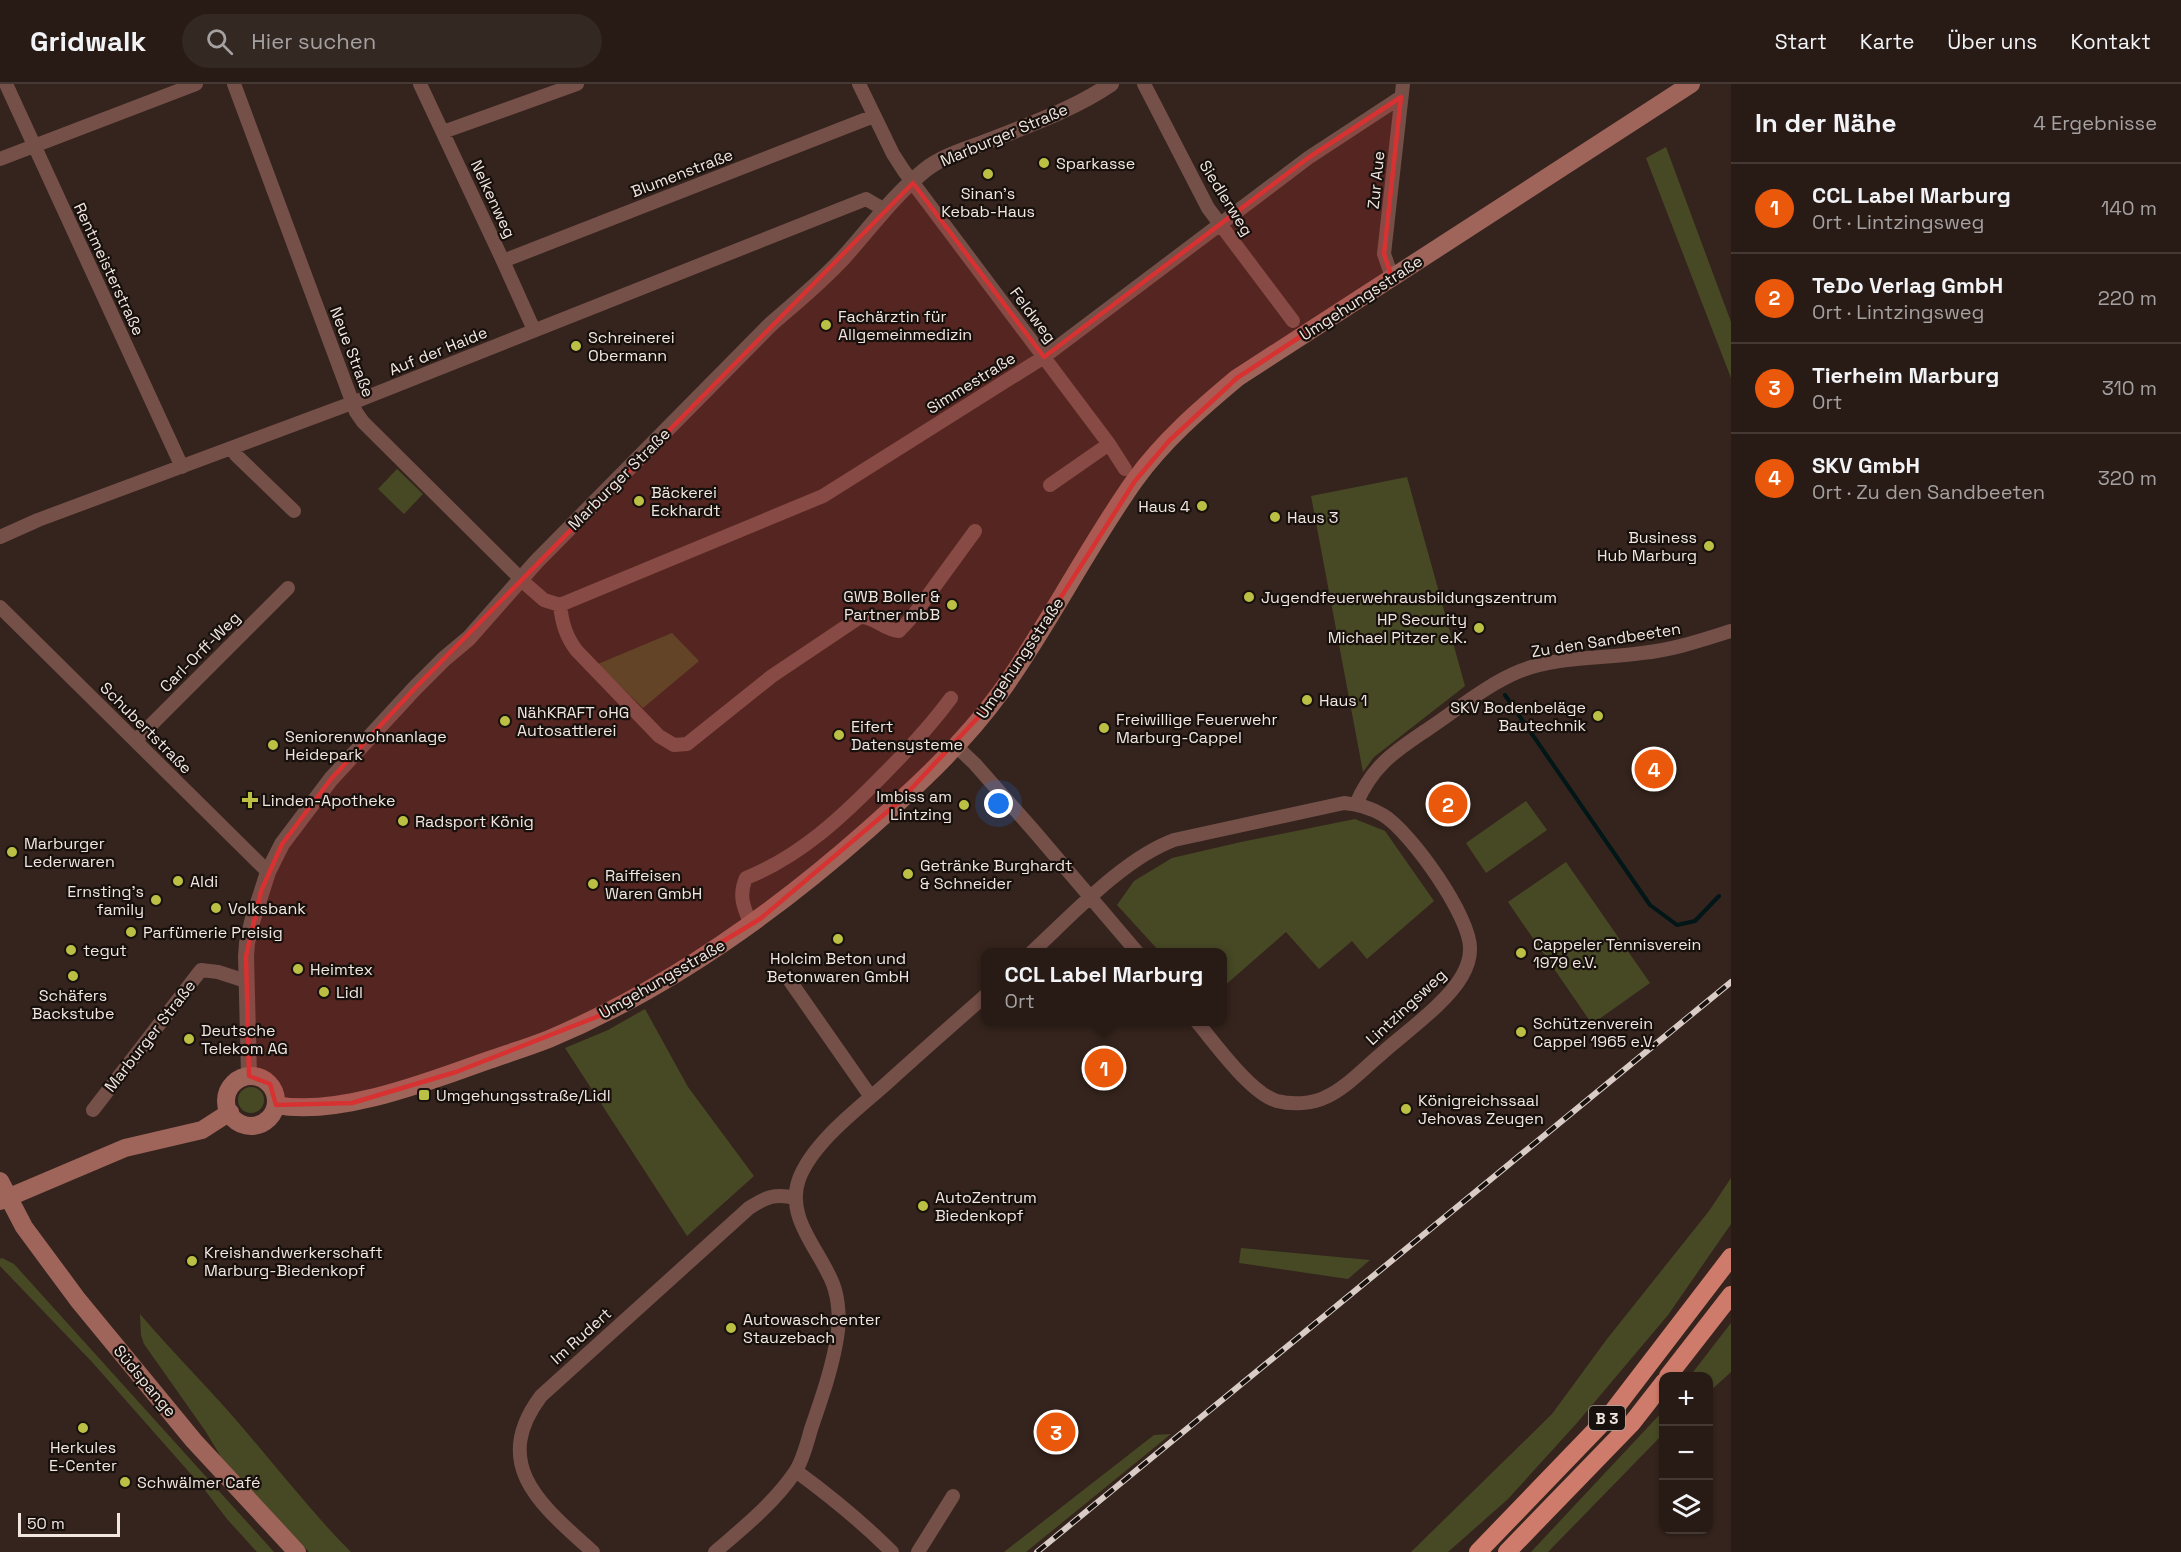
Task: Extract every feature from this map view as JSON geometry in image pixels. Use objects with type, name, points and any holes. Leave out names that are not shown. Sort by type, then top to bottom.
[{"type":"highway","name":"B 3","points":[[1478,1552],[1610,1415],[1731,1257]]},
{"type":"highway","points":[[1672,1372],[1731,1295]]},
{"type":"highway","name":"B 3","points":[[1507,1552],[1632,1423],[1659,1388]]},
{"type":"main road","name":"Umgehungsstraße","points":[[276,1105],[287,1107],[352,1103],[451,1074],[531,1046],[638,996],[751,925],[840,855],[928,776],[956,746],[1004,687],[1037,640],[1135,481],[1193,415],[1237,378],[1500,210],[1691,84]]},
{"type":"main road","points":[[249,1076],[260,1078],[270,1084],[276,1097],[276,1105],[271,1116],[255,1125],[240,1122],[230,1112],[226,1101],[231,1086],[249,1076]]},
{"type":"main road","points":[[3,1193],[125,1148],[202,1130],[230,1112]]},
{"type":"main road","name":"Südspange","points":[[3,1193],[24,1227],[78,1300],[194,1441],[297,1552]]},
{"type":"street","name":"Rentmeisterstraße","points":[[6,84],[182,467]]},
{"type":"street","points":[[0,159],[196,84]]},
{"type":"street","name":"Neue Straße","points":[[234,84],[352,403],[363,422],[522,579]]},
{"type":"street","name":"Nelkenweg","points":[[420,84],[534,330]]},
{"type":"street","points":[[443,132],[577,84]]},
{"type":"street","name":"Feldweg","points":[[858,84],[893,154],[913,183],[1109,444],[1125,469]]},
{"type":"street","name":"Marburger Straße","points":[[249,1076],[247,943],[268,872],[282,844],[331,779],[415,688],[469,638],[536,562],[770,325],[808,293],[843,258],[885,210],[925,170],[948,157],[1055,114],[1099,93],[1112,84]]},
{"type":"street","name":"Siedlerweg","points":[[1144,84],[1219,224],[1293,321]]},
{"type":"street","name":"Simmestraße","points":[[560,605],[824,496],[1044,357],[1219,224],[1402,90]]},
{"type":"street","name":"Zur Aue","points":[[1392,277],[1384,254],[1402,90]]},
{"type":"street","name":"Blumenstraße","points":[[504,261],[874,116]]},
{"type":"street","name":"Auf der Haide","points":[[0,537],[38,520],[352,403],[866,199],[885,210]]},
{"type":"street","points":[[1050,485],[1109,444]]},
{"type":"street","points":[[233,448],[236,455],[294,511]]},
{"type":"street","points":[[522,579],[544,600],[560,605],[564,630],[576,651],[659,736],[674,745],[687,744],[772,676],[860,617],[868,617],[887,628],[899,630],[913,616],[975,531]]},
{"type":"street","name":"Carl-Orff-Weg","points":[[135,740],[288,588]]},
{"type":"street","name":"Schubertstraße","points":[[0,607],[268,872]]},
{"type":"street","name":"Zu den Sandbeeten","points":[[1356,804],[1366,782],[1386,759],[1489,687],[1512,675],[1549,663],[1656,651],[1731,631]]},
{"type":"street","points":[[751,925],[741,902],[741,889],[746,878],[772,868],[812,841],[849,809],[929,727],[951,698]]},
{"type":"street","points":[[956,746],[1026,822],[1133,948]]},
{"type":"street","name":"Lintzingsweg","points":[[1090,899],[1146,853],[1174,840],[1344,803],[1356,804],[1384,816],[1412,844],[1454,902],[1468,935],[1471,949],[1462,976],[1438,1004],[1345,1084],[1323,1099],[1286,1103],[1264,1095],[1251,1085],[1200,1026]]},
{"type":"street","points":[[1036,948],[1090,899]]},
{"type":"street","name":"Marburger Straße","points":[[93,1110],[201,970],[218,972],[246,981]]},
{"type":"street","points":[[790,981],[871,1097]]},
{"type":"street","points":[[715,1552],[759,1513],[796,1471],[804,1454],[824,1392],[837,1336],[837,1298],[833,1284],[804,1232],[795,1198],[798,1181],[816,1151],[871,1097],[981,999]]},
{"type":"street","name":"Im Rudert","points":[[593,1552],[539,1498],[524,1476],[519,1456],[519,1443],[530,1410],[541,1396],[748,1208],[768,1197],[780,1194],[795,1198]]},
{"type":"street","points":[[796,1471],[854,1515],[892,1552]]},
{"type":"street","points":[[918,1552],[952,1496]]},
{"type":"highlighted area","points":[[1401,97],[1384,254],[1392,277],[1237,378],[1169,441],[1135,481],[998,696],[899,802],[760,919],[599,1016],[456,1072],[352,1103],[276,1105],[270,1084],[249,1076],[246,956],[261,891],[282,844],[331,779],[415,688],[913,183],[1044,357],[1308,158]]},
{"type":"green space","points":[[1666,147],[1731,322],[1731,378],[1646,158]]},
{"type":"green space","points":[[397,469],[423,494],[404,514],[378,489]]},
{"type":"green space","points":[[1407,477],[1465,686],[1374,757],[1363,772],[1311,496]]},
{"type":"green space","points":[[672,633],[699,661],[643,708],[598,664]]},
{"type":"green space","points":[[1526,801],[1547,830],[1486,873],[1466,843]]},
{"type":"green space","points":[[1355,819],[1385,831],[1434,901],[1367,959],[1352,941],[1319,969],[1286,932],[1227,984],[1227,948],[1156,948],[1117,905],[1134,881],[1172,858]]},
{"type":"green space","points":[[1566,862],[1650,983],[1592,1024],[1508,902]]},
{"type":"green space","points":[[645,1009],[688,1087],[754,1176],[687,1236],[565,1048],[608,1030]]},
{"type":"green space","points":[[251,1087],[260,1091],[264,1100],[260,1109],[251,1113],[242,1109],[238,1100],[242,1091]]},
{"type":"green space","points":[[1731,1178],[1731,1224],[1668,1315],[1576,1424],[1508,1499],[1448,1552],[1411,1552],[1552,1414],[1607,1339],[1709,1211]]},
{"type":"green space","points":[[1241,1248],[1370,1260],[1348,1279],[1239,1263]]},
{"type":"green space","points":[[2,1258],[14,1264],[274,1552],[257,1552],[92,1362],[0,1266]]},
{"type":"green space","points":[[140,1314],[235,1418],[311,1509],[351,1552],[309,1552],[221,1457],[144,1344]]},
{"type":"green space","points":[[1731,1323],[1731,1372],[1713,1388],[1713,1372],[1693,1372]]},
{"type":"green space","points":[[1659,1415],[1659,1438],[1548,1552],[1531,1552]]},
{"type":"green space","points":[[1171,1434],[1026,1552],[1004,1552],[1154,1435]]},
{"type":"waterway","points":[[1505,695],[1650,905],[1677,925],[1695,921],[1719,896]]},
{"type":"railway","points":[[1037,1552],[1731,982]]},
{"type":"place","name":"Sparkasse","points":[[1044,163]]},
{"type":"place","name":"Sinan's Kebab-Haus","points":[[988,174]]},
{"type":"place","name":"Fachärztin für Allgemeinmedizin","points":[[826,325]]},
{"type":"place","name":"Schreinerei Obermann","points":[[576,346]]},
{"type":"place","name":"Bäckerei Eckhardt","points":[[639,501]]},
{"type":"place","name":"Haus 4","points":[[1202,506]]},
{"type":"place","name":"Haus 3","points":[[1275,517]]},
{"type":"place","name":"Business Hub Marburg","points":[[1709,546]]},
{"type":"place","name":"Jugendfeuerwehrausbildungszentrum","points":[[1249,597]]},
{"type":"place","name":"GWB Boller & Partner mbB","points":[[952,605]]},
{"type":"place","name":"HP Security Michael Pitzer e.K.","points":[[1479,628]]},
{"type":"place","name":"Haus 1","points":[[1307,700]]},
{"type":"place","name":"SKV Bodenbeläge Bautechnik","points":[[1598,716]]},
{"type":"place","name":"NähKRAFT oHG Autosattlerei","points":[[505,721]]},
{"type":"place","name":"Freiwillige Feuerwehr Marburg-Cappel","points":[[1104,728]]},
{"type":"place","name":"Eifert Datensysteme","points":[[839,735]]},
{"type":"place","name":"Seniorenwohnanlage Heidepark","points":[[273,745]]},
{"type":"place","name":"SKV GmbH","points":[[1654,769]]},
{"type":"place","name":"Linden-Apotheke","points":[[250,800]]},
{"type":"place","name":"TeDo Verlag GmbH","points":[[1448,804]]},
{"type":"place","name":"Imbiss am Lintzing","points":[[964,805]]},
{"type":"place","name":"Radsport König","points":[[403,821]]},
{"type":"place","name":"Marburger Lederwaren","points":[[12,852]]},
{"type":"place","name":"Getränke Burghardt & Schneider","points":[[908,874]]},
{"type":"place","name":"Aldi","points":[[178,881]]},
{"type":"place","name":"Raiffeisen Waren GmbH","points":[[593,884]]},
{"type":"place","name":"Ernsting's family","points":[[156,900]]},
{"type":"place","name":"Volksbank","points":[[216,908]]},
{"type":"place","name":"Parfümerie Preisig","points":[[131,932]]},
{"type":"place","name":"Holcim Beton und Betonwaren GmbH","points":[[838,939]]},
{"type":"place","name":"tegut","points":[[71,950]]},
{"type":"place","name":"Cappeler Tennisverein 1979 e.V.","points":[[1521,953]]},
{"type":"place","name":"Heimtex","points":[[298,969]]},
{"type":"place","name":"Schäfers Backstube","points":[[73,976]]},
{"type":"place","name":"Lidl","points":[[324,992]]},
{"type":"place","name":"Schützenverein Cappel 1965 e.V.","points":[[1521,1032]]},
{"type":"place","name":"Deutsche Telekom AG","points":[[189,1039]]},
{"type":"place","name":"CCL Label Marburg","points":[[1104,1068]]},
{"type":"place","name":"Umgehungsstraße/Lidl","points":[[424,1095]]},
{"type":"place","name":"Königreichssaal Jehovas Zeugen","points":[[1406,1109]]},
{"type":"place","name":"AutoZentrum Biedenkopf","points":[[923,1206]]},
{"type":"place","name":"Kreishandwerkerschaft Marburg-Biedenkopf","points":[[192,1261]]},
{"type":"place","name":"Autowaschcenter Stauzebach","points":[[731,1328]]},
{"type":"place","name":"Herkules E-Center","points":[[83,1428]]},
{"type":"place","name":"Tierheim Marburg","points":[[1056,1432]]},
{"type":"place","name":"Schwälmer Café","points":[[125,1482]]}]
